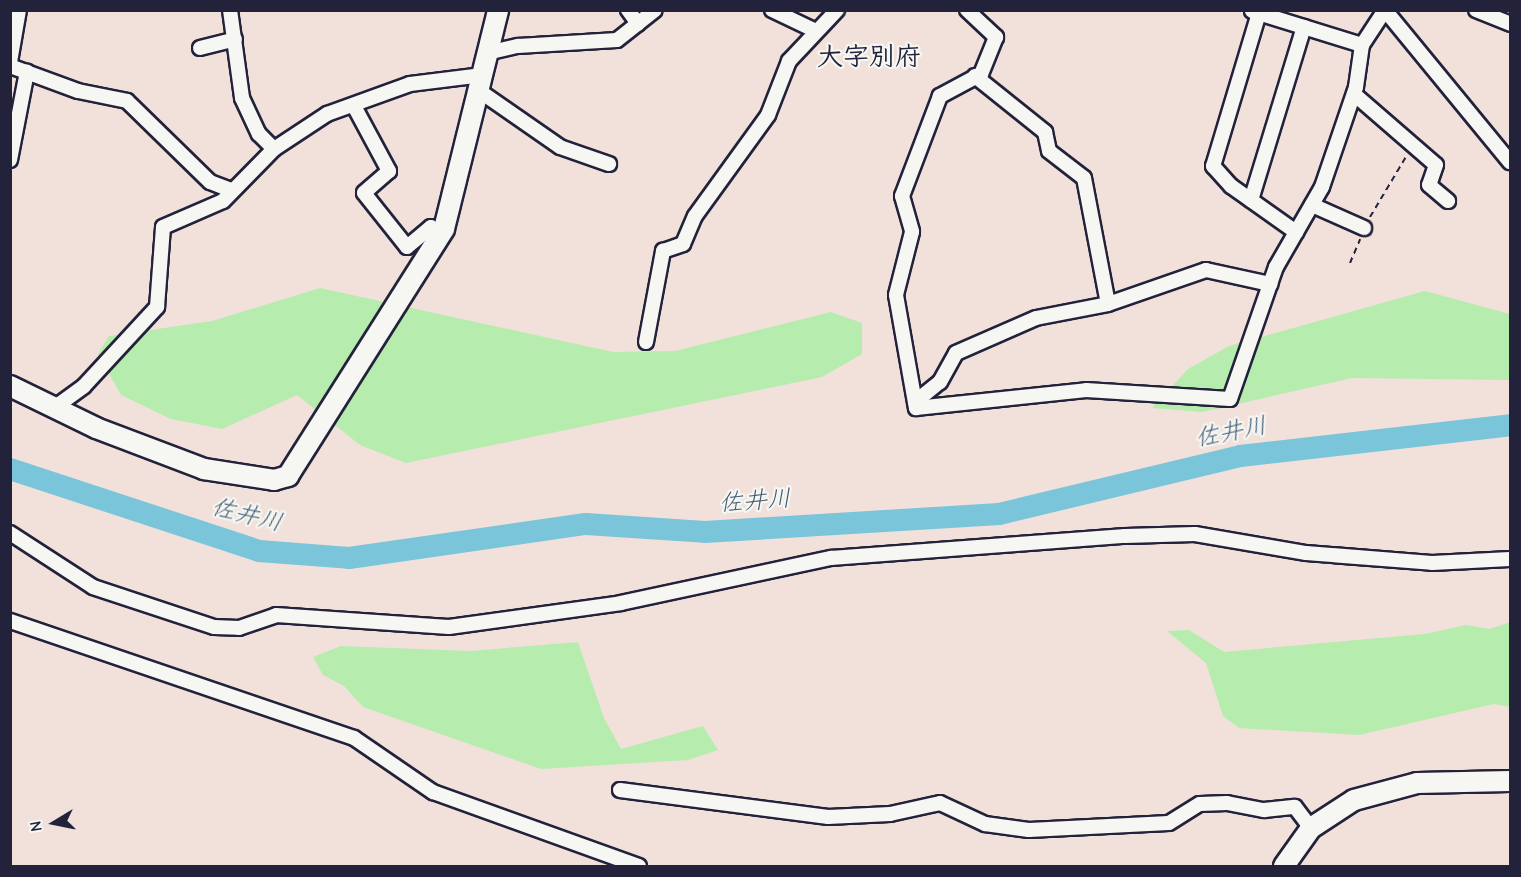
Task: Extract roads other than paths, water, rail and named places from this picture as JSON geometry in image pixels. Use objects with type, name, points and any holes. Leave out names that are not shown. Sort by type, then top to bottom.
[{"type":"street","points":[[19,10],[10,64],[78,91],[127,101],[210,182],[231,190]]},
{"type":"street","points":[[230,10],[242,99],[259,134],[274,149]]},
{"type":"street","points":[[628,10],[638,24]]},
{"type":"street","points":[[487,53],[518,46],[596,46],[617,40],[655,10]]},
{"type":"street","points":[[772,10],[814,30]]},
{"type":"street","points":[[646,342],[663,251],[683,244],[695,216],[768,115],[789,61],[814,30],[837,10]]},
{"type":"street","points":[[967,10],[996,37],[975,76],[940,96],[902,196],[912,232],[896,295],[916,408],[1086,390],[1230,399],[1270,284],[1312,205],[1354,94],[1362,45],[1385,10],[1510,162]]},
{"type":"street","points":[[1476,10],[1510,24]]},
{"type":"street","points":[[10,386],[54,408],[204,469],[284,479],[440,237],[497,11]]},
{"type":"street","points":[[1296,232],[1251,200],[1213,166],[1255,12],[1362,45]]},
{"type":"street","points":[[1251,200],[1304,27]]},
{"type":"street","points":[[200,48],[235,39]]},
{"type":"street","points":[[10,159],[27,72]]},
{"type":"street","points":[[975,76],[1045,132],[1049,151],[1084,178],[1108,304]]},
{"type":"street","points":[[54,408],[84,386],[157,307],[163,227],[214,207],[274,149],[327,114],[410,84],[480,82],[560,147],[609,164]]},
{"type":"street","points":[[1354,94],[1436,165],[1429,184],[1448,201]]},
{"type":"street","points":[[354,106],[389,171],[364,193],[407,247],[431,227],[440,237]]},
{"type":"street","points":[[1312,205],[1364,228]]},
{"type":"street","points":[[915,402],[940,382],[956,353],[1036,318],[1108,304],[1206,270],[1270,284]]},
{"type":"street","points":[[10,533],[93,587],[214,627],[239,628],[276,615],[449,627],[621,603],[831,558],[1125,536],[1195,534],[1306,554],[1432,563],[1510,559]]},
{"type":"street","points":[[10,621],[354,738],[433,792],[622,864],[639,867]]},
{"type":"street","points":[[1284,867],[1311,828],[1354,800],[1387,789],[1453,780],[1510,781]]},
{"type":"street","points":[[620,790],[828,817],[890,814],[940,803],[985,824],[1029,830],[1169,823],[1200,804],[1227,803],[1264,810],[1295,807],[1311,828]]},
{"type":"waterway","name":"佐井川","points":[[10,469],[259,551],[349,558],[586,524],[705,532],[999,514],[1240,456],[1510,425]]},
{"type":"district","name":"大字別府","points":[[869,58]]}]
